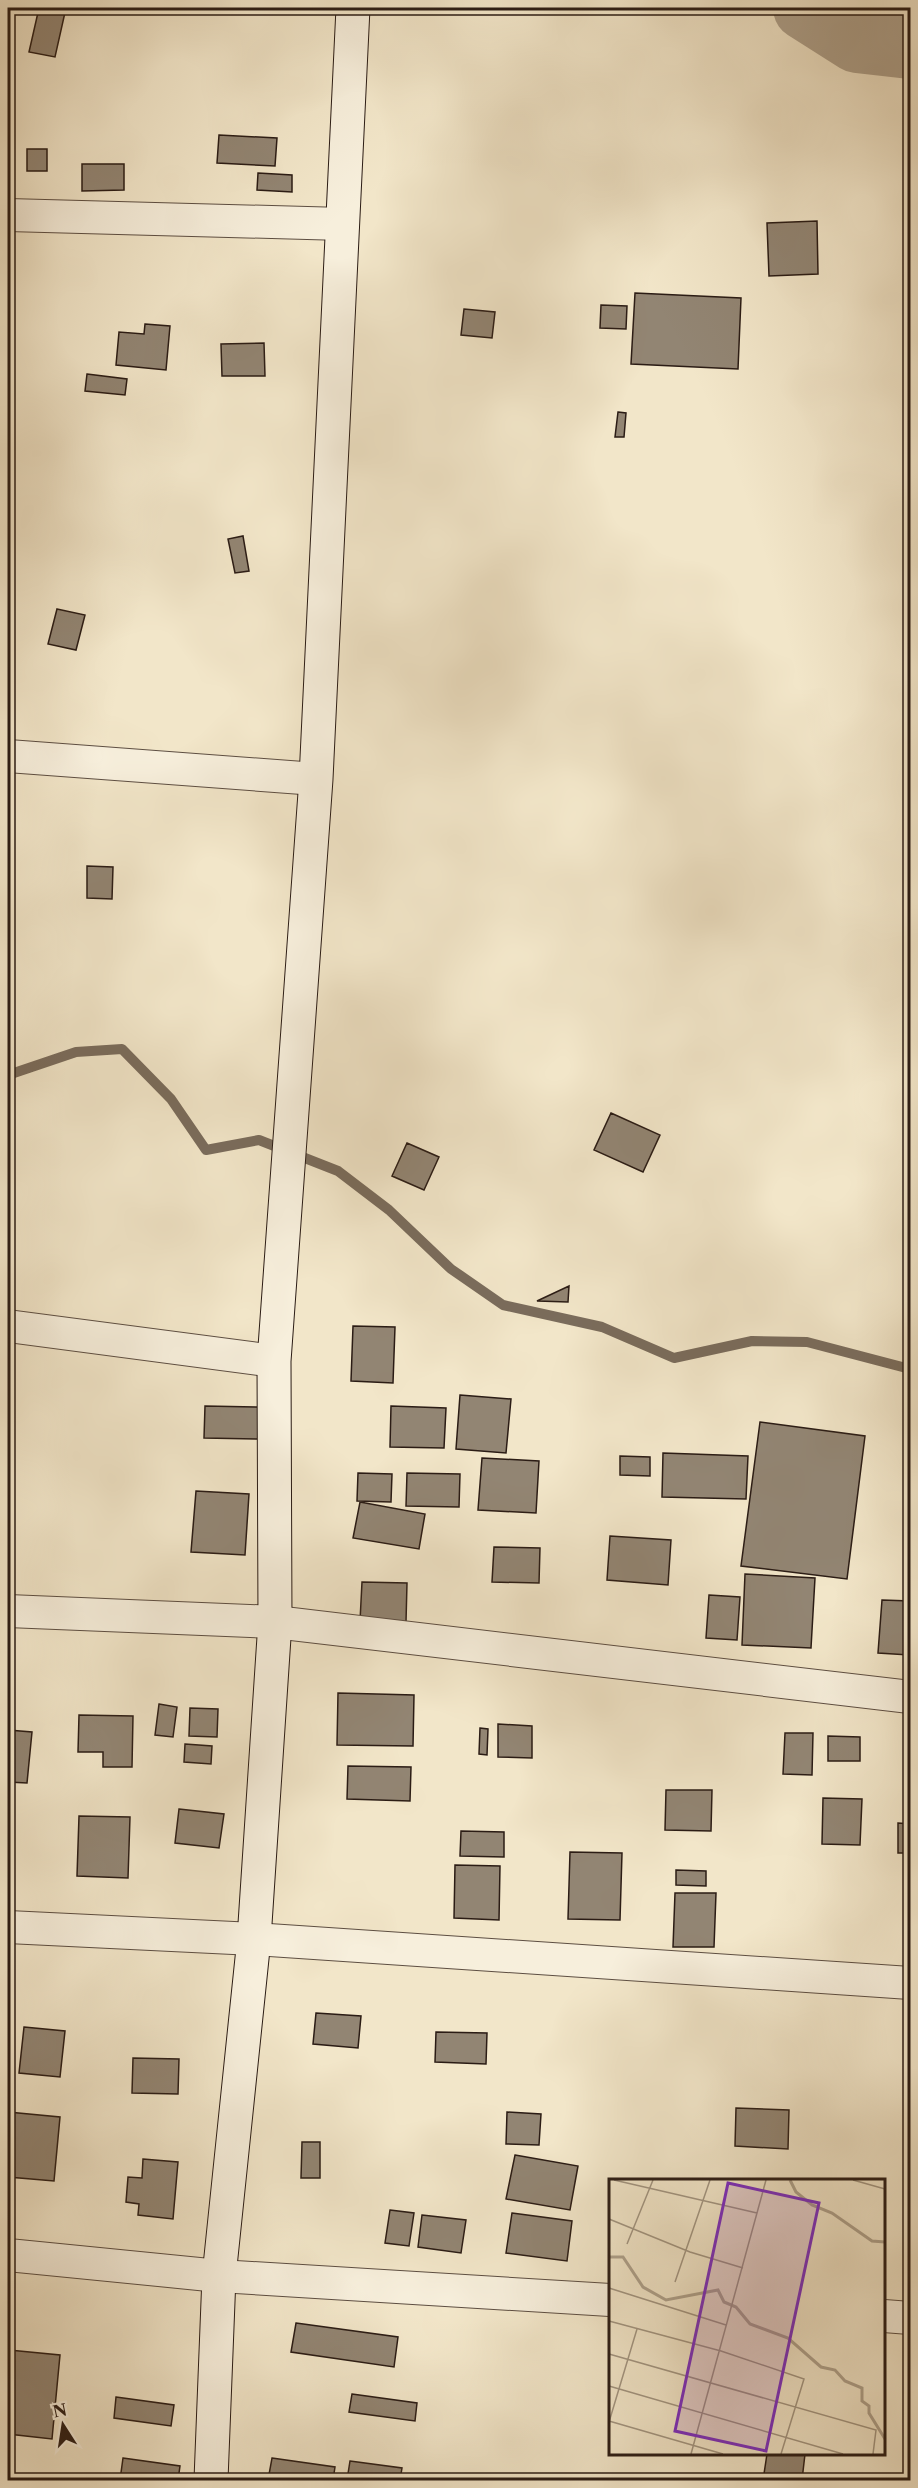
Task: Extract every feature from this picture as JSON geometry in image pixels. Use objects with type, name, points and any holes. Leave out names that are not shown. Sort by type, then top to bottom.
[{"type":"street","points":[[211,2481],[219,2276],[254,1939],[275,1622],[274,1361],[316,779],[353,8]]},
{"type":"street","points":[[8,215],[343,224]]},
{"type":"street","points":[[8,756],[316,779]]},
{"type":"street","points":[[8,1326],[274,1361]]},
{"type":"street","points":[[8,1611],[275,1622],[910,1697]]},
{"type":"street","points":[[8,1927],[254,1939],[910,1983]]},
{"type":"street","points":[[8,2255],[219,2276],[609,2300]]},
{"type":"street","points":[[885,2316],[910,2318]]},
{"type":"building","points":[[39,8],[66,8],[55,57],[29,52]]},
{"type":"building","points":[[219,135],[277,138],[275,166],[217,163]]},
{"type":"building","points":[[27,149],[47,149],[47,171],[27,171]]},
{"type":"building","points":[[82,164],[124,164],[124,190],[82,191]]},
{"type":"building","points":[[258,173],[292,175],[292,192],[257,190]]},
{"type":"building","points":[[817,221],[818,274],[769,276],[767,223]]},
{"type":"building","points":[[635,293],[741,298],[738,369],[631,364]]},
{"type":"building","points":[[601,305],[627,306],[626,329],[600,328]]},
{"type":"building","points":[[464,309],[495,312],[492,338],[461,335]]},
{"type":"building","points":[[145,324],[170,326],[166,370],[116,365],[119,332],[144,334]]},
{"type":"building","points":[[264,343],[265,376],[222,376],[221,344]]},
{"type":"building","points":[[87,374],[127,379],[125,395],[85,391]]},
{"type":"building","points":[[618,412],[626,413],[624,437],[615,437]]},
{"type":"building","points":[[243,536],[249,571],[235,573],[228,539]]},
{"type":"building","points":[[57,609],[85,615],[76,650],[48,644]]},
{"type":"building","points":[[8,680],[13,681],[10,717],[8,716]]},
{"type":"building","points":[[87,866],[113,867],[112,899],[87,898]]},
{"type":"building","points":[[611,1113],[660,1135],[643,1172],[594,1150]]},
{"type":"building","points":[[407,1143],[439,1157],[424,1190],[392,1176]]},
{"type":"building","points":[[569,1286],[568,1302],[537,1301]]},
{"type":"building","points":[[353,1326],[395,1327],[393,1383],[351,1381]]},
{"type":"building","points":[[460,1395],[511,1399],[506,1453],[456,1449]]},
{"type":"building","points":[[205,1406],[259,1407],[258,1439],[204,1438]]},
{"type":"building","points":[[391,1406],[446,1408],[444,1448],[390,1447]]},
{"type":"building","points":[[760,1422],[865,1436],[847,1579],[741,1566]]},
{"type":"building","points":[[663,1453],[748,1456],[746,1499],[662,1497]]},
{"type":"building","points":[[620,1456],[650,1457],[650,1476],[620,1475]]},
{"type":"building","points":[[482,1458],[539,1461],[536,1513],[478,1510]]},
{"type":"building","points":[[358,1473],[392,1474],[391,1502],[357,1501]]},
{"type":"building","points":[[407,1473],[460,1474],[459,1507],[406,1506]]},
{"type":"building","points":[[196,1491],[249,1494],[245,1555],[191,1552]]},
{"type":"building","points":[[360,1502],[425,1514],[419,1549],[353,1538]]},
{"type":"building","points":[[610,1536],[671,1540],[668,1585],[607,1580]]},
{"type":"building","points":[[494,1547],[540,1548],[539,1583],[492,1582]]},
{"type":"building","points":[[745,1574],[815,1578],[811,1648],[742,1645]]},
{"type":"building","points":[[362,1582],[407,1583],[406,1622],[360,1621]]},
{"type":"building","points":[[709,1595],[740,1597],[737,1640],[706,1638]]},
{"type":"building","points":[[882,1600],[910,1601],[909,1655],[878,1653]]},
{"type":"building","points":[[338,1693],[414,1695],[413,1746],[337,1745]]},
{"type":"building","points":[[159,1704],[177,1707],[173,1737],[155,1735]]},
{"type":"building","points":[[190,1708],[218,1709],[217,1737],[189,1736]]},
{"type":"building","points":[[79,1715],[133,1716],[132,1767],[103,1767],[103,1752],[78,1752]]},
{"type":"building","points":[[498,1724],[532,1726],[532,1758],[498,1757]]},
{"type":"building","points":[[480,1728],[488,1729],[487,1755],[479,1754]]},
{"type":"building","points":[[8,1730],[32,1732],[27,1783],[8,1782]]},
{"type":"building","points":[[785,1733],[813,1733],[812,1775],[783,1774]]},
{"type":"building","points":[[828,1736],[860,1737],[860,1761],[828,1761]]},
{"type":"building","points":[[185,1744],[212,1746],[211,1764],[184,1762]]},
{"type":"building","points":[[348,1766],[411,1767],[410,1801],[347,1799]]},
{"type":"building","points":[[666,1790],[712,1790],[711,1831],[665,1830]]},
{"type":"building","points":[[823,1798],[862,1799],[860,1845],[822,1844]]},
{"type":"building","points":[[179,1809],[224,1814],[219,1848],[175,1843]]},
{"type":"building","points":[[79,1816],[130,1817],[128,1878],[77,1876]]},
{"type":"building","points":[[898,1823],[910,1824],[909,1853],[898,1853]]},
{"type":"building","points":[[461,1831],[504,1832],[504,1857],[460,1856]]},
{"type":"building","points":[[570,1852],[622,1853],[620,1920],[568,1919]]},
{"type":"building","points":[[455,1865],[500,1866],[499,1920],[454,1918]]},
{"type":"building","points":[[676,1870],[706,1871],[706,1886],[676,1885]]},
{"type":"building","points":[[675,1893],[716,1893],[714,1947],[673,1947]]},
{"type":"building","points":[[316,2013],[361,2016],[358,2048],[313,2044]]},
{"type":"building","points":[[24,2027],[65,2031],[60,2077],[19,2073]]},
{"type":"building","points":[[436,2032],[487,2033],[486,2064],[435,2062]]},
{"type":"building","points":[[133,2058],[179,2059],[178,2094],[132,2093]]},
{"type":"building","points":[[736,2108],[789,2110],[788,2149],[735,2146]]},
{"type":"building","points":[[8,2112],[60,2117],[54,2181],[8,2177]]},
{"type":"building","points":[[507,2112],[541,2114],[539,2145],[506,2144]]},
{"type":"building","points":[[302,2142],[320,2142],[320,2178],[301,2178]]},
{"type":"building","points":[[515,2155],[578,2166],[570,2210],[506,2199]]},
{"type":"building","points":[[143,2159],[178,2162],[173,2219],[138,2215],[139,2204],[126,2202],[128,2177],[142,2178]]},
{"type":"building","points":[[390,2210],[414,2213],[409,2246],[385,2243]]},
{"type":"building","points":[[512,2213],[572,2221],[567,2261],[506,2253]]},
{"type":"building","points":[[422,2215],[466,2220],[461,2253],[418,2247]]},
{"type":"building","points":[[296,2323],[398,2337],[394,2367],[291,2352]]},
{"type":"building","points":[[9,2350],[60,2355],[52,2439],[8,2434]]},
{"type":"building","points":[[352,2394],[417,2403],[415,2421],[349,2412]]},
{"type":"building","points":[[116,2397],[174,2405],[171,2426],[114,2418]]},
{"type":"building","points":[[767,2455],[805,2455],[802,2480],[764,2474]]},
{"type":"building","points":[[123,2458],[180,2466],[178,2480],[120,2480]]},
{"type":"building","points":[[272,2458],[335,2467],[333,2480],[268,2480]]},
{"type":"building","points":[[350,2461],[402,2468],[400,2480],[347,2480]]},
{"type":"waterway","points":[[805,8],[857,41],[910,47]]},
{"type":"waterway","points":[[8,1075],[76,1052],[122,1049],[171,1099],[206,1150],[259,1140],[338,1171],[389,1210],[451,1269],[503,1305],[602,1327],[674,1358],[752,1341],[807,1342],[910,1369]]}]
